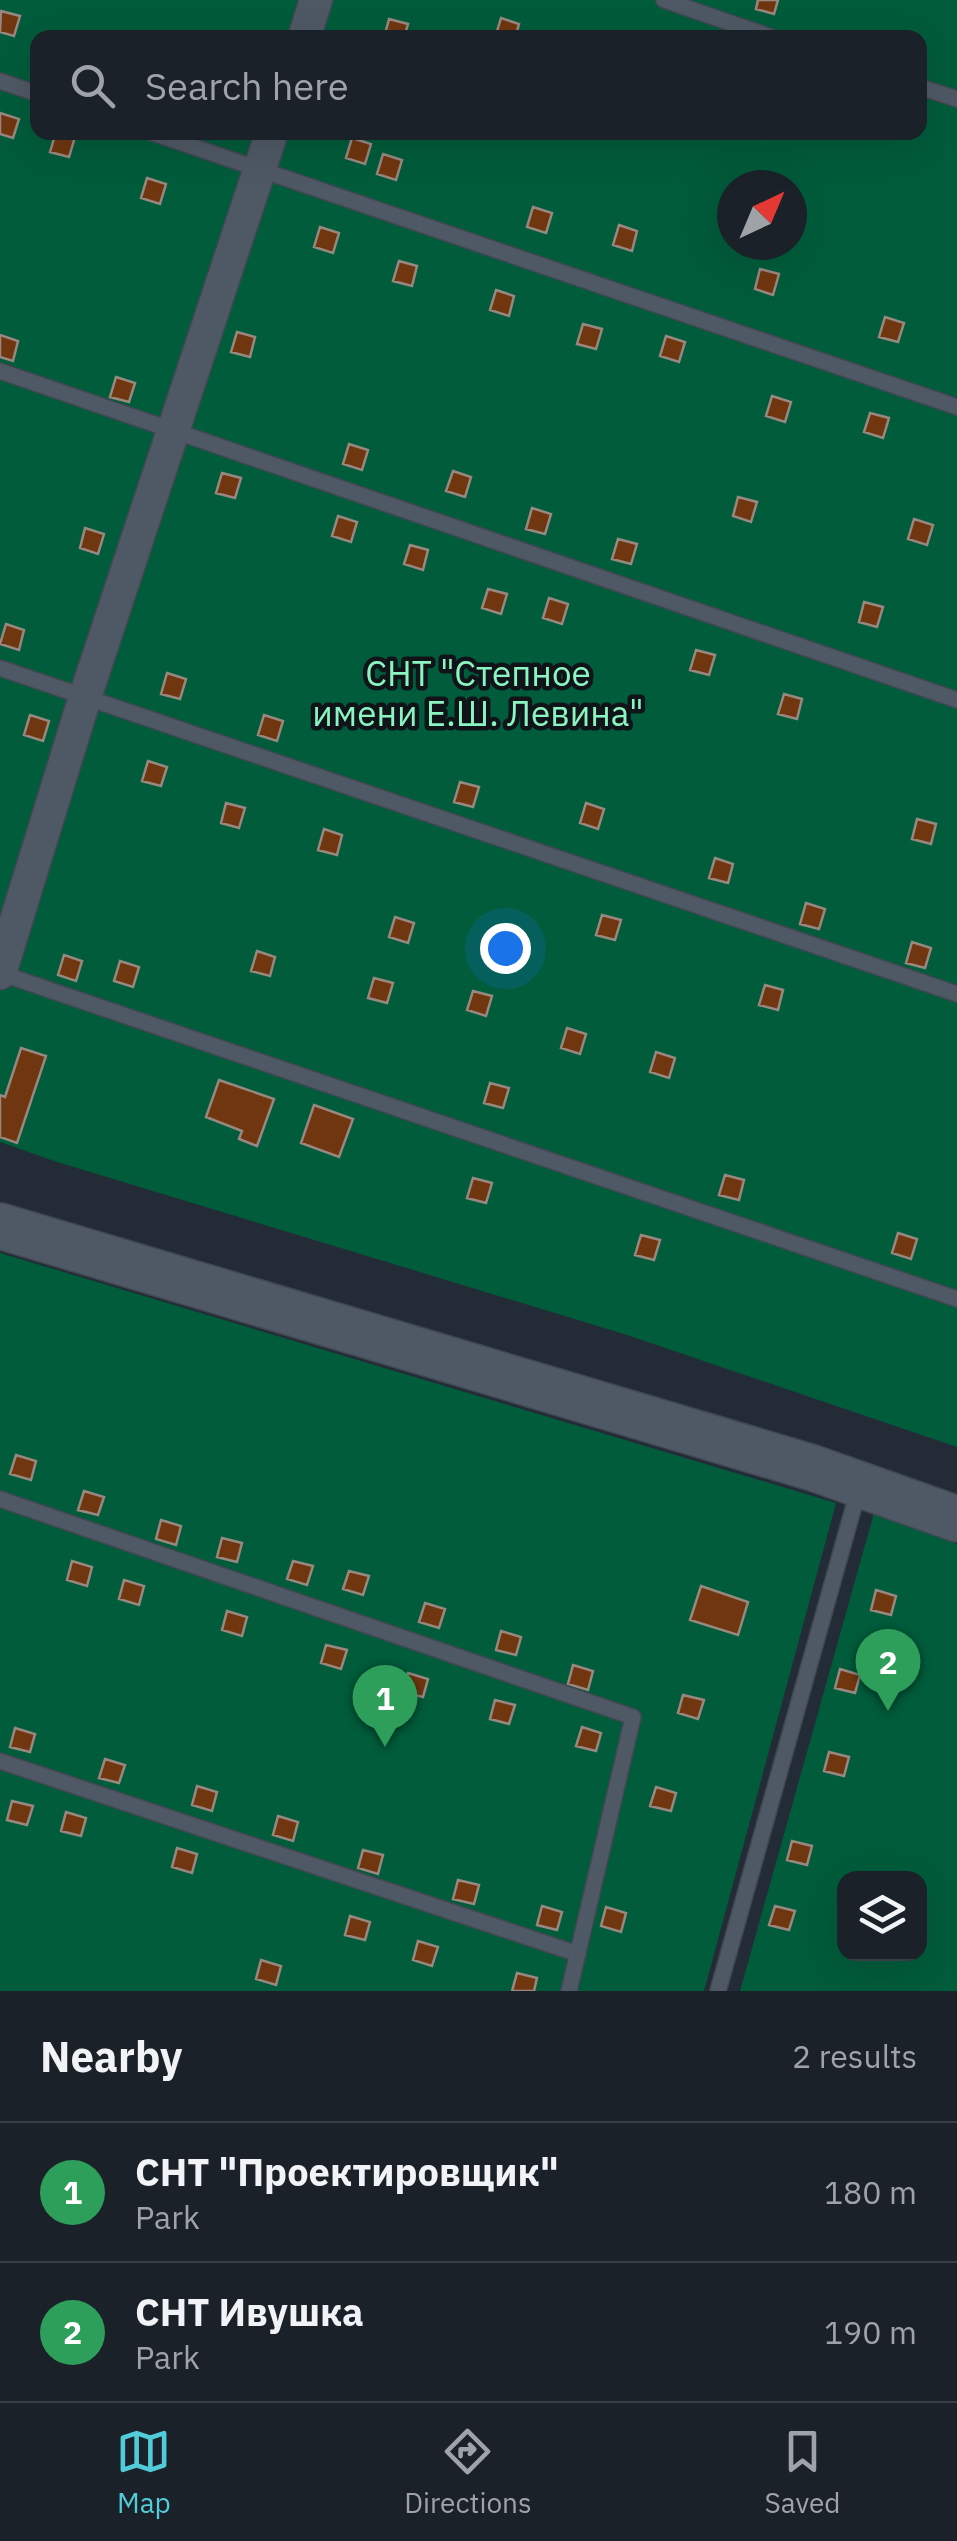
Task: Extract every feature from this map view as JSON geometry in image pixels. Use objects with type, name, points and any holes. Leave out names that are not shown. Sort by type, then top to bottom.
[{"type":"street","points":[[307,30],[316,0]]},
{"type":"street","points":[[0,973],[85,697],[269,140]]},
{"type":"street","points":[[0,1226],[812,1468],[957,1519]]},
{"type":"lane","points":[[664,0],[751,30]]},
{"type":"lane","points":[[0,81],[30,91]]},
{"type":"lane","points":[[927,89],[957,100]]},
{"type":"lane","points":[[173,140],[957,407]]},
{"type":"lane","points":[[0,372],[957,700]]},
{"type":"lane","points":[[0,668],[957,994]]},
{"type":"lane","points":[[0,973],[957,1299]]},
{"type":"lane","points":[[718,1991],[860,1485]]},
{"type":"lane","points":[[0,1498],[633,1717],[569,1991]]},
{"type":"lane","points":[[0,1761],[578,1954]]},
{"type":"green space","name":"СНТ \"Степное имени Е.Ш. Левина\"","points":[[0,0],[957,0],[957,1447],[624,1334],[0,1142]]},
{"type":"green space","points":[[0,1253],[836,1503],[704,1991],[0,1991]]},
{"type":"green space","points":[[874,1513],[957,1544],[957,1991],[740,1991]]},
{"type":"building","points":[[758,0],[778,0],[774,14],[756,9]]},
{"type":"building","points":[[1,11],[20,16],[14,36],[0,32]]},
{"type":"building","points":[[501,18],[519,24],[517,30],[497,30]]},
{"type":"building","points":[[389,19],[408,24],[406,30],[386,30]]},
{"type":"building","points":[[0,113],[19,119],[13,138],[0,134]]},
{"type":"building","points":[[54,140],[74,140],[69,157],[50,152]]},
{"type":"building","points":[[351,140],[371,144],[365,164],[346,158]]},
{"type":"building","points":[[383,154],[402,160],[396,180],[377,174]]},
{"type":"building","points":[[147,178],[166,184],[160,204],[141,198]]},
{"type":"building","points":[[533,207],[552,213],[546,233],[527,227]]},
{"type":"building","points":[[619,225],[637,231],[632,251],[613,245]]},
{"type":"building","points":[[320,227],[339,233],[333,253],[314,247]]},
{"type":"building","points":[[399,261],[417,266],[412,286],[393,281]]},
{"type":"building","points":[[760,269],[779,274],[773,295],[755,289]]},
{"type":"building","points":[[496,290],[514,296],[509,316],[490,310]]},
{"type":"building","points":[[885,317],[904,323],[898,342],[879,337]]},
{"type":"building","points":[[583,324],[602,329],[596,349],[577,344]]},
{"type":"building","points":[[237,332],[255,337],[250,357],[231,352]]},
{"type":"building","points":[[0,335],[18,341],[13,361],[0,357]]},
{"type":"building","points":[[666,336],[685,342],[679,362],[660,356]]},
{"type":"building","points":[[116,377],[135,383],[129,402],[110,397]]},
{"type":"building","points":[[772,396],[791,402],[785,422],[766,416]]},
{"type":"building","points":[[870,413],[889,418],[883,438],[864,432]]},
{"type":"building","points":[[349,444],[368,450],[362,470],[343,464]]},
{"type":"building","points":[[453,471],[471,477],[465,497],[446,491]]},
{"type":"building","points":[[222,473],[241,478],[235,498],[216,493]]},
{"type":"building","points":[[738,497],[757,502],[751,522],[733,516]]},
{"type":"building","points":[[532,508],[551,514],[545,534],[526,529]]},
{"type":"building","points":[[338,516],[357,522],[351,542],[332,536]]},
{"type":"building","points":[[914,519],[933,525],[927,545],[908,539]]},
{"type":"building","points":[[85,528],[104,534],[98,554],[80,548]]},
{"type":"building","points":[[618,539],[637,544],[631,564],[612,559]]},
{"type":"building","points":[[410,545],[428,550],[423,570],[404,564]]},
{"type":"building","points":[[488,589],[507,594],[501,614],[482,608]]},
{"type":"building","points":[[549,598],[568,604],[562,624],[543,618]]},
{"type":"building","points":[[864,602],[883,607],[877,627],[859,622]]},
{"type":"building","points":[[6,624],[24,630],[19,650],[0,644]]},
{"type":"building","points":[[696,650],[715,655],[709,675],[690,670]]},
{"type":"building","points":[[167,673],[186,679],[180,699],[161,694]]},
{"type":"building","points":[[784,694],[802,699],[797,719],[778,714]]},
{"type":"building","points":[[30,715],[49,721],[43,741],[24,735]]},
{"type":"building","points":[[264,715],[283,721],[277,741],[258,735]]},
{"type":"building","points":[[148,761],[167,767],[161,786],[142,781]]},
{"type":"building","points":[[460,782],[479,787],[473,807],[454,802]]},
{"type":"building","points":[[226,803],[245,808],[239,828],[221,823]]},
{"type":"building","points":[[586,803],[604,809],[598,829],[580,823]]},
{"type":"building","points":[[917,819],[936,824],[931,844],[912,839]]},
{"type":"building","points":[[324,829],[342,835],[337,855],[318,850]]},
{"type":"building","points":[[715,858],[733,864],[728,883],[709,878]]},
{"type":"building","points":[[806,903],[825,909],[819,929],[800,924]]},
{"type":"building","points":[[602,915],[621,920],[615,940],[596,935]]},
{"type":"building","points":[[395,917],[414,923],[408,943],[389,937]]},
{"type":"building","points":[[912,942],[931,948],[925,968],[906,963]]},
{"type":"building","points":[[257,951],[275,957],[270,976],[251,971]]},
{"type":"building","points":[[64,955],[82,961],[76,981],[58,975]]},
{"type":"building","points":[[120,961],[139,967],[133,987],[114,981]]},
{"type":"building","points":[[374,978],[393,983],[387,1003],[368,998]]},
{"type":"building","points":[[765,985],[783,990],[778,1010],[759,1005]]},
{"type":"building","points":[[473,991],[492,996],[486,1016],[467,1010]]},
{"type":"building","points":[[567,1028],[586,1034],[580,1054],[561,1048]]},
{"type":"building","points":[[21,1048],[46,1056],[17,1143],[0,1137],[0,1095],[5,1097]]},
{"type":"building","points":[[656,1052],[675,1058],[669,1078],[650,1072]]},
{"type":"building","points":[[219,1080],[274,1099],[257,1146],[239,1139],[242,1131],[206,1117]]},
{"type":"building","points":[[490,1083],[509,1088],[503,1108],[484,1103]]},
{"type":"building","points":[[314,1105],[353,1119],[339,1157],[301,1143]]},
{"type":"building","points":[[725,1175],[744,1180],[739,1200],[719,1195]]},
{"type":"building","points":[[473,1178],[492,1183],[486,1203],[467,1198]]},
{"type":"building","points":[[898,1233],[917,1239],[911,1259],[892,1253]]},
{"type":"building","points":[[641,1235],[660,1240],[654,1260],[635,1255]]},
{"type":"building","points":[[16,1455],[36,1461],[31,1480],[10,1474]]},
{"type":"building","points":[[84,1491],[104,1497],[98,1515],[78,1510]]},
{"type":"building","points":[[161,1520],[181,1526],[176,1545],[156,1539]]},
{"type":"building","points":[[222,1538],[242,1543],[237,1562],[217,1557]]},
{"type":"building","points":[[72,1561],[92,1567],[87,1586],[67,1580]]},
{"type":"building","points":[[293,1561],[313,1566],[307,1585],[287,1579]]},
{"type":"building","points":[[349,1571],[369,1576],[363,1595],[343,1589]]},
{"type":"building","points":[[124,1580],[144,1586],[139,1605],[119,1599]]},
{"type":"building","points":[[701,1586],[748,1602],[738,1635],[690,1620]]},
{"type":"building","points":[[876,1590],[896,1596],[891,1615],[871,1610]]},
{"type":"building","points":[[425,1603],[445,1609],[439,1628],[419,1622]]},
{"type":"building","points":[[227,1611],[247,1617],[242,1636],[222,1630]]},
{"type":"building","points":[[501,1631],[521,1637],[516,1655],[496,1650]]},
{"type":"building","points":[[326,1645],[347,1650],[341,1669],[321,1663]]},
{"type":"building","points":[[573,1665],[593,1671],[588,1690],[568,1684]]},
{"type":"building","points":[[840,1669],[860,1675],[855,1693],[835,1688]]},
{"type":"building","points":[[408,1673],[428,1679],[423,1697],[402,1692]]},
{"type":"building","points":[[683,1695],[704,1700],[698,1719],[678,1713]]},
{"type":"building","points":[[495,1700],[515,1705],[509,1724],[490,1719]]},
{"type":"building","points":[[582,1727],[601,1733],[596,1751],[576,1746]]},
{"type":"building","points":[[15,1728],[35,1734],[30,1752],[10,1747]]},
{"type":"building","points":[[829,1752],[849,1757],[844,1776],[824,1771]]},
{"type":"building","points":[[105,1759],[125,1765],[119,1783],[99,1778]]},
{"type":"building","points":[[197,1786],[217,1792],[212,1811],[192,1805]]},
{"type":"building","points":[[656,1787],[676,1793],[671,1811],[650,1806]]},
{"type":"building","points":[[12,1801],[33,1806],[27,1825],[7,1820]]},
{"type":"building","points":[[66,1812],[86,1818],[81,1836],[61,1831]]},
{"type":"building","points":[[278,1816],[298,1822],[293,1841],[273,1835]]},
{"type":"building","points":[[792,1841],[812,1846],[807,1865],[787,1860]]},
{"type":"building","points":[[177,1848],[197,1854],[192,1873],[172,1867]]},
{"type":"building","points":[[363,1850],[383,1855],[378,1874],[358,1868]]},
{"type":"building","points":[[458,1880],[479,1885],[474,1904],[453,1899]]},
{"type":"building","points":[[542,1906],[562,1912],[557,1930],[537,1925]]},
{"type":"building","points":[[775,1906],[795,1911],[789,1930],[769,1925]]},
{"type":"building","points":[[606,1907],[626,1913],[621,1932],[601,1926]]},
{"type":"building","points":[[350,1916],[370,1922],[365,1940],[345,1935]]},
{"type":"building","points":[[418,1941],[438,1947],[432,1966],[413,1960]]},
{"type":"building","points":[[261,1960],[281,1966],[276,1985],[256,1979]]},
{"type":"building","points":[[517,1973],[537,1978],[534,1991],[512,1991]]},
{"type":"place","name":"СНТ Ивушка","points":[[888,1711]]},
{"type":"place","name":"СНТ \"Проектировщик\"","points":[[385,1747]]}]
